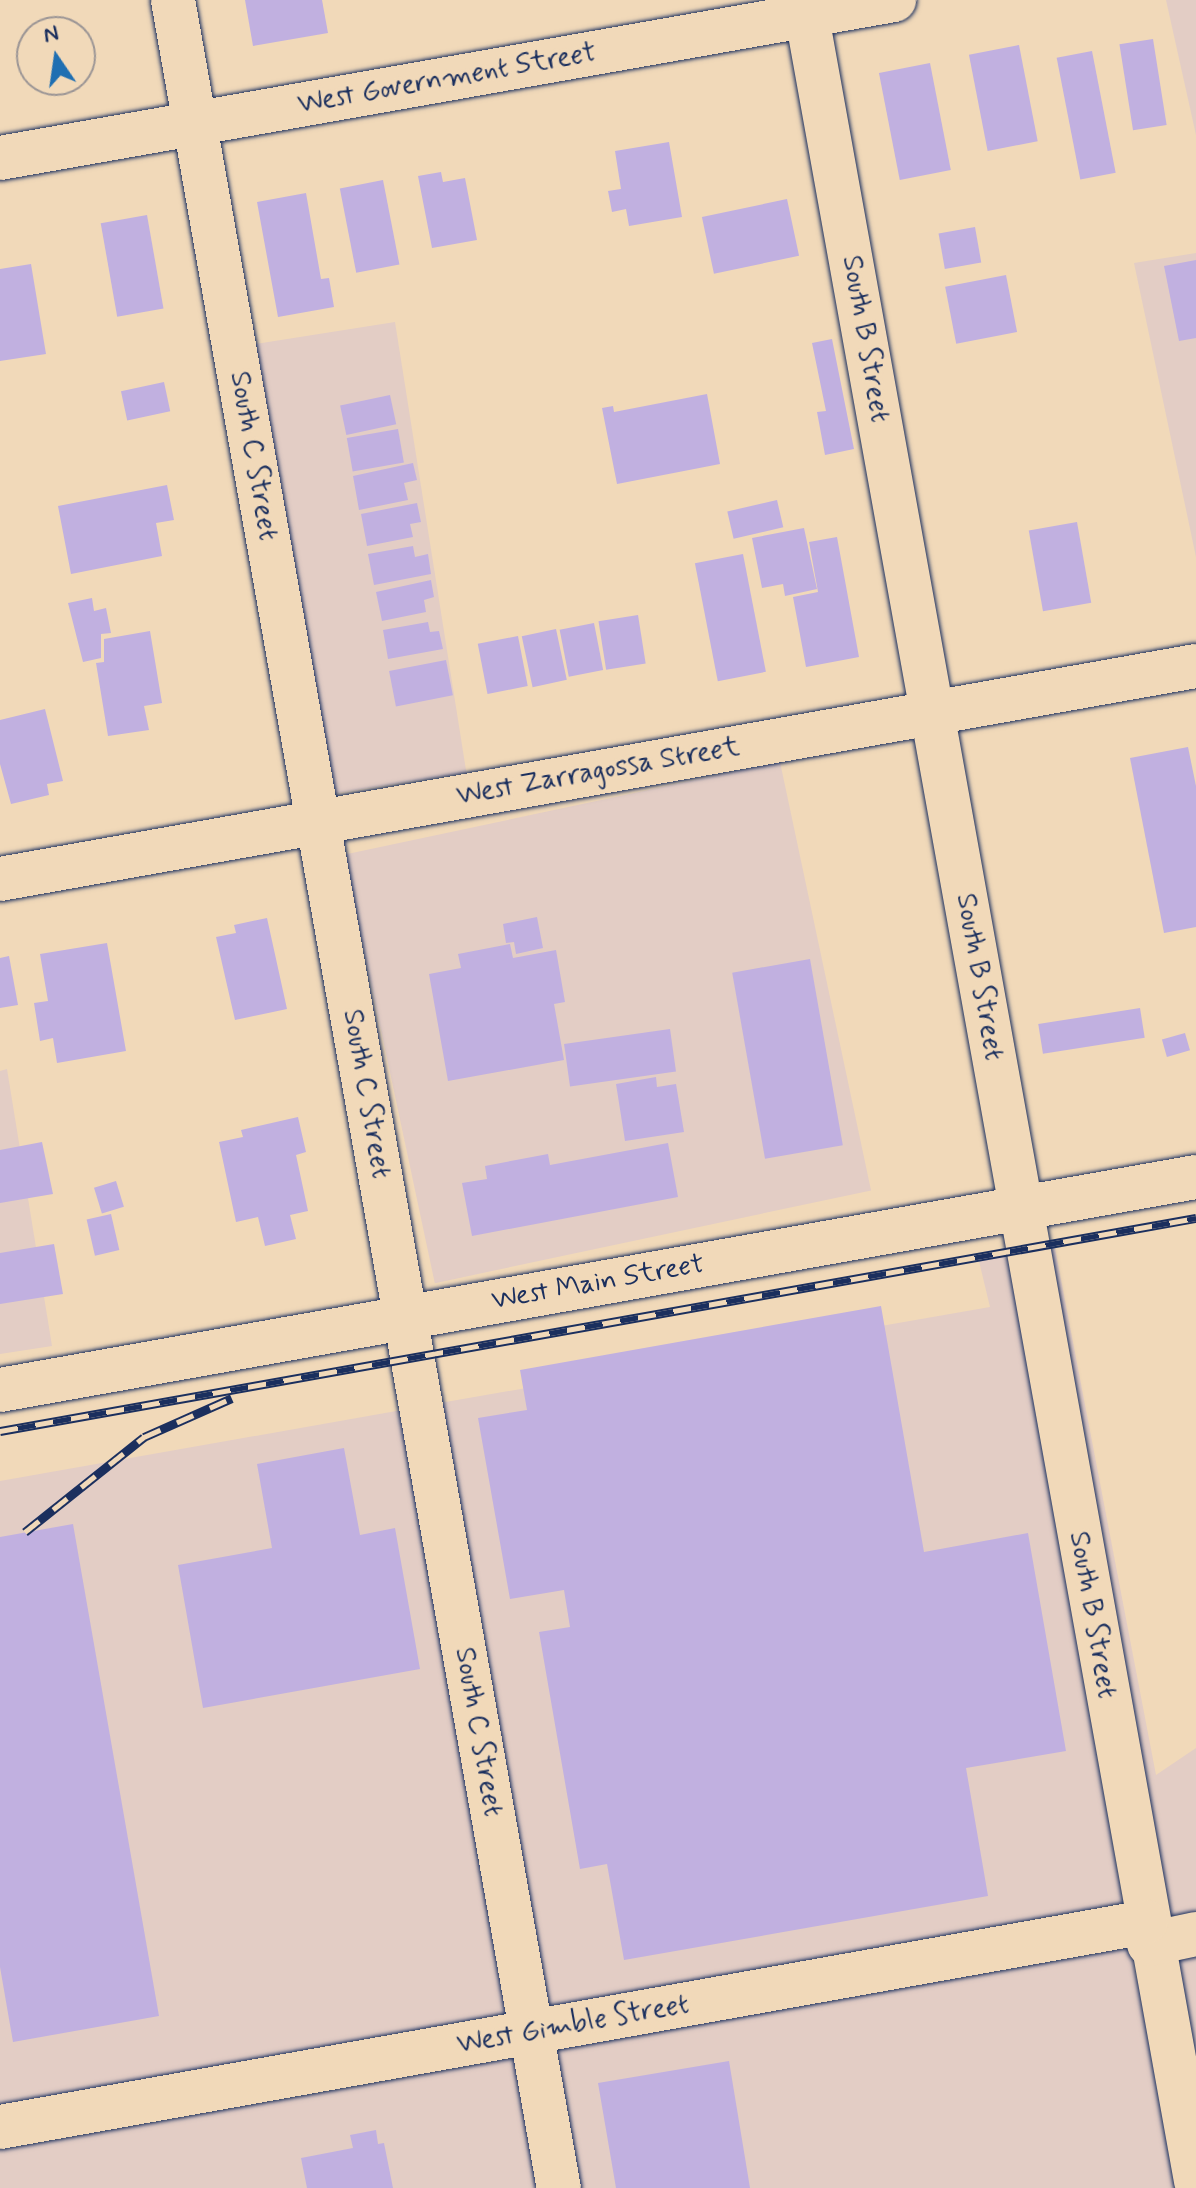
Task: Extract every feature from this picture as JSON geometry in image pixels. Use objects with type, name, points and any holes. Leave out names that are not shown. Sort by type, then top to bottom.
[{"type":"street","name":"South C Street","points":[[173,0],[559,2188]]},
{"type":"street","name":"West Government Street","points":[[0,158],[806,8],[894,0]]},
{"type":"street","name":"South B Street","points":[[806,8],[1149,1940],[1184,2060],[1196,2181]]},
{"type":"street","name":"West Zarragossa Street","points":[[0,879],[1196,666]]},
{"type":"street","name":"West Main Street","points":[[0,1390],[1196,1177]]},
{"type":"street","name":"West Gimble Street","points":[[0,2127],[531,2032],[1196,1934]]},
{"type":"shaded area","points":[[1166,0],[1196,0],[1196,135]]},
{"type":"shaded area","points":[[1196,253],[1196,557],[1134,263]]},
{"type":"shaded area","points":[[395,322],[466,772],[324,795],[253,345]]},
{"type":"shaded area","points":[[780,762],[871,1190],[435,1283],[344,855]]},
{"type":"shaded area","points":[[7,1069],[52,1346],[0,1354],[0,1071]]},
{"type":"shaded area","points":[[1054,1243],[1156,1775],[1196,1748],[1196,2188],[579,2188],[554,2050],[1130,1948],[1136,1979],[1174,1972],[1047,1244]]},
{"type":"shaded area","points":[[1008,1251],[1123,1903],[546,2007],[440,1403],[990,1307],[978,1257]]},
{"type":"shaded area","points":[[402,1410],[508,2013],[0,2105],[0,1481]]},
{"type":"shaded area","points":[[516,2058],[540,2188],[0,2188],[0,2150]]},
{"type":"building","points":[[245,0],[322,0],[328,33],[253,46]]},
{"type":"building","points":[[1153,39],[1167,125],[1133,130],[1119,44]]},
{"type":"building","points":[[1019,45],[1038,141],[988,151],[969,55]]},
{"type":"building","points":[[1092,51],[1116,173],[1080,180],[1057,58]]},
{"type":"building","points":[[930,63],[951,170],[900,180],[879,73]]},
{"type":"building","points":[[669,142],[682,217],[629,226],[626,209],[612,212],[608,191],[621,189],[615,151]]},
{"type":"building","points":[[441,172],[443,182],[465,178],[477,240],[432,248],[418,176]]},
{"type":"building","points":[[383,180],[399,264],[356,273],[340,188]]},
{"type":"building","points":[[306,193],[321,279],[329,278],[334,307],[278,317],[257,202]]},
{"type":"building","points":[[787,199],[799,256],[714,274],[702,217]]},
{"type":"building","points":[[147,215],[163,309],[117,317],[101,223]]},
{"type":"building","points":[[975,227],[981,262],[945,269],[939,233]]},
{"type":"building","points":[[1196,260],[1196,338],[1179,341],[1164,266]]},
{"type":"building","points":[[31,264],[46,354],[0,361],[0,269]]},
{"type":"building","points":[[1006,275],[1017,332],[956,344],[945,287]]},
{"type":"building","points":[[832,339],[854,449],[825,455],[817,412],[826,411],[812,343]]},
{"type":"building","points":[[164,382],[170,411],[127,420],[121,391]]},
{"type":"building","points":[[707,394],[720,464],[617,484],[602,408],[613,406],[614,412]]},
{"type":"building","points":[[390,395],[396,424],[346,435],[340,406]]},
{"type":"building","points":[[398,429],[404,462],[353,472],[347,438]]},
{"type":"building","points":[[413,463],[417,480],[404,483],[408,500],[359,510],[353,476]]},
{"type":"building","points":[[167,485],[174,520],[156,523],[162,556],[71,574],[58,506]]},
{"type":"building","points":[[777,500],[783,527],[734,539],[727,511]]},
{"type":"building","points":[[417,503],[421,522],[410,524],[413,537],[367,546],[361,514]]},
{"type":"building","points":[[1077,522],[1091,603],[1043,611],[1029,531]]},
{"type":"building","points":[[804,528],[817,589],[785,596],[783,584],[762,588],[752,538]]},
{"type":"building","points":[[837,537],[859,657],[806,667],[793,597],[818,592],[809,542]]},
{"type":"building","points":[[413,546],[415,557],[428,554],[431,574],[374,585],[368,554]]},
{"type":"building","points":[[743,554],[766,672],[718,681],[695,563]]},
{"type":"building","points":[[431,580],[434,597],[424,600],[426,612],[382,621],[376,592]]},
{"type":"building","points":[[92,598],[94,611],[106,608],[111,633],[101,634],[101,658],[83,662],[68,603]]},
{"type":"building","points":[[638,615],[646,663],[606,670],[598,621]]},
{"type":"building","points":[[428,622],[430,632],[439,631],[443,649],[388,659],[383,630]]},
{"type":"building","points":[[594,623],[603,670],[569,677],[560,630]]},
{"type":"building","points":[[556,629],[567,680],[533,687],[522,636]]},
{"type":"building","points":[[150,631],[162,703],[144,706],[149,730],[108,736],[96,663],[104,662],[104,639]]},
{"type":"building","points":[[518,636],[528,686],[487,694],[478,644]]},
{"type":"building","points":[[446,660],[453,695],[396,706],[389,671]]},
{"type":"building","points":[[45,709],[63,781],[47,784],[49,795],[11,804],[0,764],[0,720]]},
{"type":"building","points":[[1188,747],[1196,786],[1196,927],[1164,933],[1130,758]]},
{"type":"building","points":[[537,917],[543,948],[516,954],[514,942],[506,943],[503,924]]},
{"type":"building","points":[[267,918],[287,1009],[235,1020],[216,937],[236,933],[234,925]]},
{"type":"building","points":[[107,943],[126,1051],[57,1063],[53,1038],[40,1041],[34,1003],[48,1001],[40,954]]},
{"type":"building","points":[[510,944],[513,958],[556,950],[565,1002],[554,1004],[564,1060],[448,1081],[429,974],[461,968],[458,954]]},
{"type":"building","points":[[9,956],[18,1005],[0,1008],[0,958]]},
{"type":"building","points":[[810,959],[843,1145],[765,1159],[732,973]]},
{"type":"building","points":[[1140,1008],[1145,1038],[1043,1054],[1038,1024]]},
{"type":"building","points":[[670,1029],[676,1072],[570,1086],[564,1044]]},
{"type":"building","points":[[1185,1033],[1190,1050],[1167,1057],[1162,1040]]},
{"type":"building","points":[[656,1077],[657,1087],[676,1084],[684,1132],[625,1141],[616,1084]]},
{"type":"building","points":[[298,1117],[306,1152],[296,1155],[308,1211],[290,1215],[296,1239],[265,1246],[258,1217],[236,1222],[219,1142],[243,1137],[241,1130]]},
{"type":"building","points":[[42,1142],[53,1194],[0,1203],[0,1150]]},
{"type":"building","points":[[668,1143],[678,1197],[472,1236],[462,1183],[487,1179],[485,1166],[548,1154],[550,1165]]},
{"type":"building","points":[[116,1181],[124,1207],[102,1214],[94,1188]]},
{"type":"building","points":[[111,1214],[119,1250],[95,1256],[87,1220]]},
{"type":"building","points":[[54,1244],[63,1294],[0,1304],[0,1253]]},
{"type":"building","points":[[881,1306],[924,1552],[1028,1533],[1066,1751],[966,1768],[988,1896],[624,1960],[607,1864],[580,1869],[539,1632],[570,1627],[564,1590],[510,1599],[478,1418],[527,1410],[520,1370]]},
{"type":"building","points":[[344,1448],[360,1535],[395,1528],[420,1669],[203,1708],[178,1565],[272,1548],[257,1464]]},
{"type":"building","points":[[73,1524],[159,2016],[13,2042],[0,1967],[0,1537]]},
{"type":"building","points":[[729,2061],[750,2188],[616,2188],[598,2083]]},
{"type":"building","points":[[376,2130],[378,2144],[384,2143],[393,2188],[307,2188],[301,2158],[353,2148],[350,2135]]},
{"type":"railway","points":[[0,1431],[1196,1218]]},
{"type":"railway","points":[[25,1532],[144,1437],[232,1398]]}]
